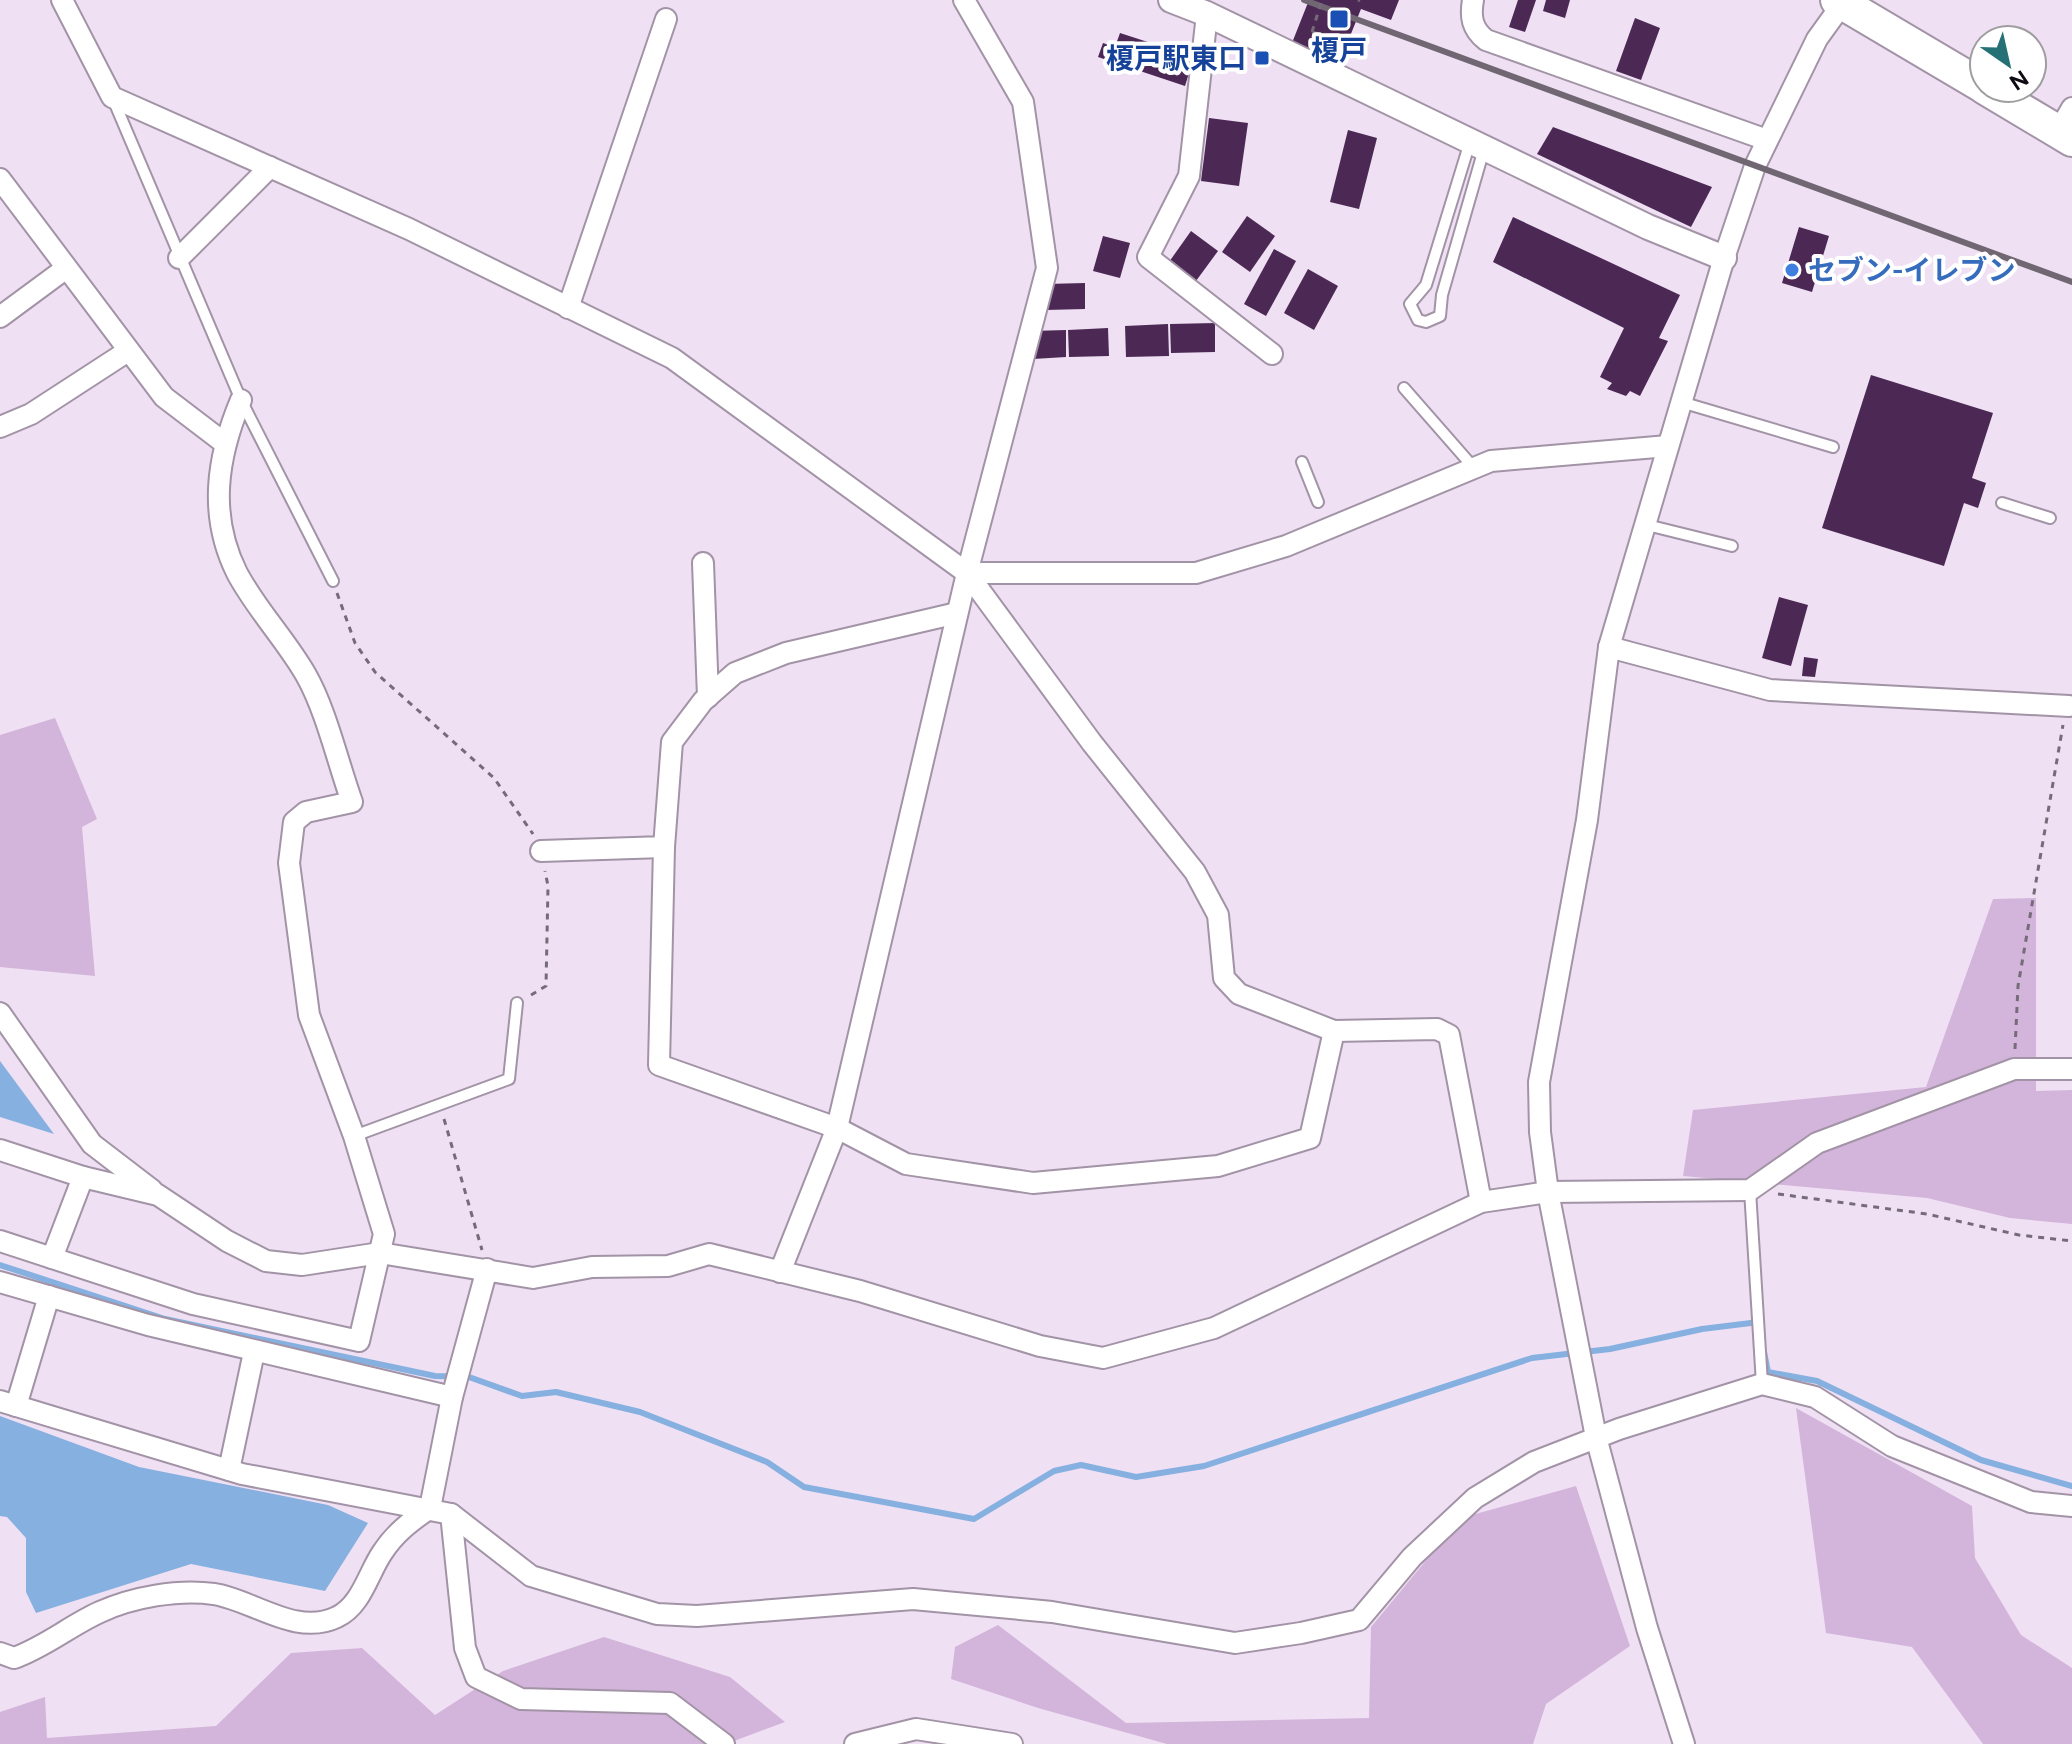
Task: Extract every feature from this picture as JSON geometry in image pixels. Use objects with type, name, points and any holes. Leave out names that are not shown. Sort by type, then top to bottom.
[{"type":"main road","points":[[1853,4],[1968,78]]},
{"type":"main road","points":[[2019,104],[2067,126]]},
{"type":"street","points":[[62,0],[112,97],[409,229],[672,358],[967,573],[1092,743],[1195,872],[1218,915],[1224,978],[1239,994],[1334,1031],[1437,1029],[1449,1035],[1481,1202]]},
{"type":"street","points":[[780,1272],[837,1128],[957,613],[1047,268],[1023,102],[964,0]]},
{"type":"street","points":[[1171,0],[1207,14],[1648,227],[1724,258]]},
{"type":"street","points":[[1472,0],[1474,26],[1486,40],[1767,140]]},
{"type":"street","points":[[1684,1744],[1647,1628],[1596,1437],[1548,1192],[1540,1132],[1539,1082],[1587,820],[1609,647],[1724,258],[1755,166],[1817,39],[1853,4]]},
{"type":"street","points":[[1207,14],[1189,176],[1148,257],[1272,354]]},
{"type":"street","points":[[568,308],[666,19]]},
{"type":"street","points":[[179,258],[270,167]]},
{"type":"street","points":[[0,179],[164,397],[223,442]]},
{"type":"street","points":[[0,317],[65,269]]},
{"type":"street","points":[[0,427],[31,414],[128,351]]},
{"type":"street","points":[[0,1241],[193,1304],[359,1341],[384,1234],[354,1136],[309,1015],[289,863],[294,822],[306,812],[352,802],[307,677],[237,571],[223,526],[217,484],[223,442],[241,400]]},
{"type":"street","points":[[967,573],[1196,573],[1286,546],[1491,461],[1668,446]]},
{"type":"street","points":[[703,563],[708,697]]},
{"type":"street","points":[[957,613],[786,653],[735,673],[708,697],[672,742],[664,847],[659,1065],[837,1128],[906,1164],[1033,1183],[1218,1166],[1310,1138],[1334,1031]]},
{"type":"street","points":[[1609,647],[1770,690],[2069,706]]},
{"type":"street","points":[[541,851],[664,847]]},
{"type":"street","points":[[0,1013],[92,1144],[158,1195],[227,1241],[266,1261],[302,1265],[380,1253],[533,1278],[592,1267],[668,1266],[709,1254],[860,1291],[1040,1346],[1103,1358],[1214,1328],[1481,1202],[1548,1192],[1750,1190],[1817,1143],[2014,1069],[2072,1069]]},
{"type":"street","points":[[0,1150],[83,1177],[158,1195]]},
{"type":"street","points":[[52,1258],[83,1177]]},
{"type":"street","points":[[0,1653],[14,1658],[102,1611],[180,1592],[216,1594],[293,1620],[315,1623],[337,1618],[352,1607],[382,1553],[402,1527],[430,1508],[452,1397],[487,1269]]},
{"type":"street","points":[[0,1282],[254,1352],[452,1397]]},
{"type":"street","points":[[49,1296],[8,1403],[229,1470],[451,1514],[531,1576],[657,1614],[697,1616],[913,1599],[1052,1612],[1235,1643],[1359,1620],[1412,1557],[1475,1498],[1534,1462],[1596,1437],[1762,1384],[1815,1397],[1892,1446],[2031,1502],[2072,1506]]},
{"type":"street","points":[[229,1470],[254,1352]]},
{"type":"street","points":[[451,1514],[465,1648],[476,1677],[521,1699],[670,1703],[724,1744]]},
{"type":"street","points":[[855,1744],[916,1729],[1012,1744]]},
{"type":"lane","points":[[112,97],[241,400],[333,581]]},
{"type":"lane","points":[[1477,146],[1442,295],[1440,316],[1426,322],[1418,320],[1410,304],[1426,285],[1477,146]]},
{"type":"lane","points":[[1404,388],[1474,468]]},
{"type":"lane","points":[[1681,402],[1833,447]]},
{"type":"lane","points":[[1302,462],[1318,502]]},
{"type":"lane","points":[[2002,503],[2050,518]]},
{"type":"lane","points":[[1647,525],[1732,546]]},
{"type":"lane","points":[[354,1136],[509,1079],[517,1003]]},
{"type":"lane","points":[[1750,1190],[1762,1384]]},
{"type":"path","points":[[1322,0],[1312,32],[1346,42]]},
{"type":"path","points":[[333,581],[355,643],[375,672],[494,778],[539,842],[548,886],[546,986],[517,1003]]},
{"type":"path","points":[[2014,1069],[2020,972],[2040,844],[2069,706]]},
{"type":"path","points":[[440,1104],[487,1269]]},
{"type":"path","points":[[1750,1190],[1927,1214],[2019,1235],[2072,1241]]},
{"type":"shaded area","points":[[55,718],[97,819],[82,827],[95,976],[0,967],[0,735]]},
{"type":"shaded area","points":[[2036,898],[2036,1091],[2072,1090],[2072,1224],[2010,1218],[1927,1198],[1683,1176],[1693,1110],[1926,1087],[1993,899]]},
{"type":"shaded area","points":[[1796,1408],[1972,1506],[1975,1558],[2021,1635],[2072,1668],[2072,1744],[1983,1744],[1912,1647],[1826,1633]]},
{"type":"shaded area","points":[[1576,1486],[1630,1646],[1546,1704],[1533,1744],[1167,1744],[1038,1708],[951,1679],[955,1647],[998,1625],[1126,1723],[1369,1718],[1371,1627],[1461,1518]]},
{"type":"shaded area","points":[[604,1637],[730,1677],[785,1722],[726,1744],[0,1744],[0,1712],[45,1697],[47,1738],[216,1726],[291,1653],[362,1648],[435,1715],[503,1671]]},
{"type":"water","points":[[0,1061],[54,1134],[0,1117]]},
{"type":"water","points":[[0,1416],[139,1467],[328,1505],[368,1523],[325,1591],[191,1564],[36,1613],[26,1592],[26,1538],[7,1517],[0,1516]]},
{"type":"building","points":[[1309,0],[1399,0],[1391,20],[1361,9],[1336,71],[1288,53]]},
{"type":"building","points":[[1518,0],[1536,0],[1525,32],[1509,27]]},
{"type":"building","points":[[1546,0],[1570,0],[1565,18],[1543,11]]},
{"type":"building","points":[[1635,18],[1660,28],[1641,80],[1616,71]]},
{"type":"building","points":[[1120,33],[1194,57],[1185,86],[1098,57],[1103,43],[1115,47]]},
{"type":"building","points":[[1209,118],[1248,123],[1239,186],[1201,181]]},
{"type":"building","points":[[1553,127],[1712,187],[1691,227],[1537,154]]},
{"type":"building","points":[[1348,130],[1377,138],[1359,209],[1330,202]]},
{"type":"building","points":[[1247,216],[1275,236],[1250,272],[1222,252]]},
{"type":"building","points":[[1513,217],[1680,295],[1659,338],[1668,341],[1640,396],[1630,391],[1626,396],[1607,389],[1612,383],[1600,377],[1624,328],[1493,262]]},
{"type":"building","points":[[1799,227],[1829,236],[1812,292],[1782,283]]},
{"type":"building","points":[[1191,231],[1218,251],[1196,281],[1169,262]]},
{"type":"building","points":[[1103,236],[1130,243],[1120,278],[1093,271]]},
{"type":"building","points":[[1274,249],[1296,261],[1266,316],[1244,304]]},
{"type":"building","points":[[1308,269],[1338,286],[1314,330],[1284,313]]},
{"type":"building","points":[[1085,283],[1085,309],[1046,310],[1046,284]]},
{"type":"building","points":[[1215,323],[1215,352],[1171,353],[1170,324]]},
{"type":"building","points":[[1168,324],[1169,356],[1126,357],[1125,326]]},
{"type":"building","points":[[1108,328],[1109,356],[1069,357],[1068,330]]},
{"type":"building","points":[[1066,330],[1066,357],[1033,359],[1032,331]]},
{"type":"building","points":[[1871,375],[1993,413],[1972,478],[1986,483],[1978,508],[1964,503],[1944,566],[1822,528]]},
{"type":"building","points":[[1779,597],[1808,605],[1791,666],[1762,658]]},
{"type":"building","points":[[1804,657],[1818,659],[1815,677],[1802,676]]},
{"type":"waterway","points":[[0,1265],[165,1319],[435,1376],[469,1377],[522,1396],[556,1392],[640,1412],[767,1462],[804,1487],[974,1519],[1054,1471],[1081,1465],[1136,1477],[1204,1466],[1532,1358],[1610,1349],[1702,1329],[1759,1322]]},
{"type":"waterway","points":[[1764,1352],[1768,1372],[1817,1381],[1981,1460],[2072,1486]]},
{"type":"railway","points":[[1304,0],[2072,282]]},
{"type":"place","name":"榎戸","points":[[1339,19]]},
{"type":"place","name":"榎戸駅東口","points":[[1262,58]]},
{"type":"place","name":"セブン-イレブン","points":[[1792,270]]}]
